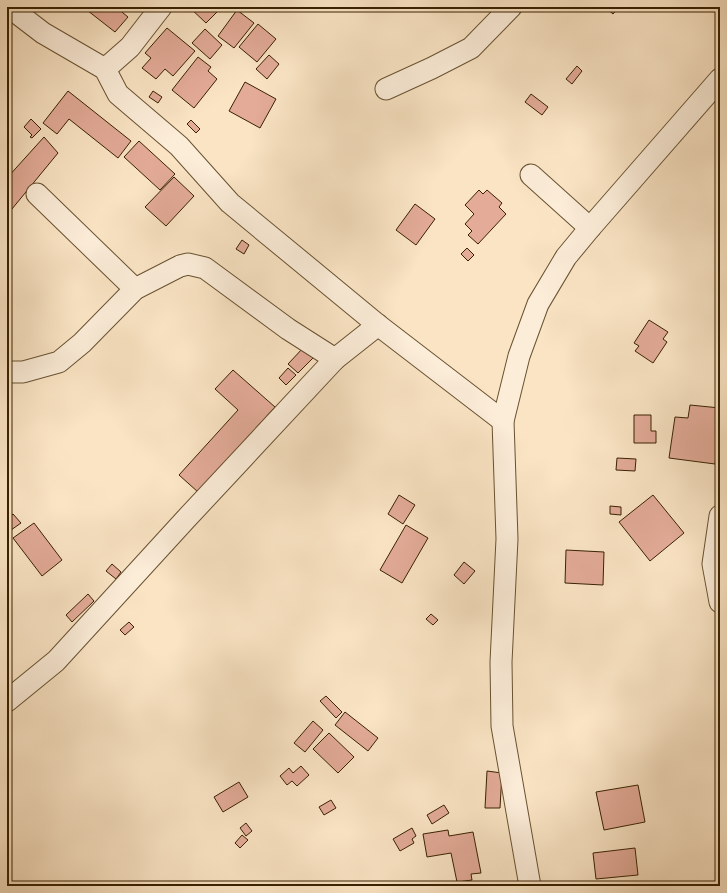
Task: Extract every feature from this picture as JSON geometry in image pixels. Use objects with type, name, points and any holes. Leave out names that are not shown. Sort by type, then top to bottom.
[{"type":"street","points":[[9,7],[43,33],[105,69],[118,94],[179,146],[230,203],[378,325],[503,421]]},
{"type":"street","points":[[105,69],[130,47],[161,7]]},
{"type":"street","points":[[386,89],[432,68],[470,48],[511,7]]},
{"type":"street","points":[[530,886],[502,726],[501,662],[507,539],[503,421],[519,356],[538,304],[566,257],[720,79]]},
{"type":"street","points":[[531,175],[590,228]]},
{"type":"street","points":[[37,194],[135,289]]},
{"type":"street","points":[[7,372],[23,372],[59,362],[82,344],[135,289],[180,266],[188,264],[205,268],[288,329],[335,359]]},
{"type":"street","points":[[7,701],[56,661],[335,359],[378,325]]},
{"type":"street","points":[[720,516],[718,540],[713,564],[720,602]]},
{"type":"building","points":[[83,7],[118,7],[117,8],[128,17],[115,32]]},
{"type":"building","points":[[189,7],[222,7],[206,23]]},
{"type":"building","points":[[605,7],[619,7],[613,14]]},
{"type":"building","points":[[237,10],[254,23],[234,48],[218,36]]},
{"type":"building","points":[[258,24],[276,39],[257,62],[239,47]]},
{"type":"building","points":[[167,28],[195,51],[173,76],[165,69],[156,79],[142,68],[151,58],[145,53]]},
{"type":"building","points":[[205,29],[222,45],[210,59],[192,43]]},
{"type":"building","points":[[269,55],[279,64],[267,79],[256,69]]},
{"type":"building","points":[[198,57],[211,67],[208,71],[217,79],[194,108],[172,90]]},
{"type":"building","points":[[577,66],[582,71],[572,84],[566,79]]},
{"type":"building","points":[[245,82],[276,99],[260,128],[229,111]]},
{"type":"building","points":[[68,91],[131,141],[118,158],[69,119],[57,134],[43,123]]},
{"type":"building","points":[[153,91],[162,97],[158,103],[149,97]]},
{"type":"building","points":[[531,94],[548,107],[542,115],[525,102]]},
{"type":"building","points":[[31,119],[41,129],[32,138],[30,137],[32,135],[24,127]]},
{"type":"building","points":[[191,120],[200,129],[196,133],[187,124]]},
{"type":"building","points":[[44,137],[58,153],[7,215],[7,178]]},
{"type":"building","points":[[139,141],[175,174],[160,190],[124,157]]},
{"type":"building","points":[[174,177],[194,196],[166,226],[145,207]]},
{"type":"building","points":[[479,190],[483,194],[487,190],[502,203],[499,207],[506,214],[478,244],[468,235],[472,231],[465,224],[474,214],[465,205]]},
{"type":"building","points":[[415,204],[435,219],[416,245],[396,230]]},
{"type":"building","points":[[242,240],[249,245],[244,254],[236,249]]},
{"type":"building","points":[[467,248],[474,255],[468,261],[461,254]]},
{"type":"building","points":[[649,320],[668,332],[663,339],[667,342],[653,363],[635,351],[639,346],[634,343]]},
{"type":"building","points":[[303,348],[313,358],[298,373],[288,364]]},
{"type":"building","points":[[288,368],[296,375],[286,385],[279,378]]},
{"type":"building","points":[[233,370],[275,407],[198,492],[179,475],[238,410],[215,389]]},
{"type":"building","points":[[690,405],[720,408],[720,425],[715,464],[669,458],[675,417],[688,418]]},
{"type":"building","points":[[634,415],[651,415],[651,431],[656,431],[656,443],[634,443]]},
{"type":"building","points":[[617,458],[636,459],[635,471],[616,470]]},
{"type":"building","points":[[399,495],[415,505],[403,524],[388,514]]},
{"type":"building","points":[[653,495],[684,533],[650,561],[619,522]]},
{"type":"building","points":[[610,506],[621,507],[621,515],[610,514]]},
{"type":"building","points":[[13,514],[21,523],[11,530],[7,525],[7,519]]},
{"type":"building","points":[[34,523],[62,560],[42,576],[13,538]]},
{"type":"building","points":[[406,525],[428,538],[402,583],[380,570]]},
{"type":"building","points":[[566,550],[604,552],[603,585],[565,583]]},
{"type":"building","points":[[464,562],[475,571],[464,584],[454,575]]},
{"type":"building","points":[[112,564],[121,572],[116,579],[106,571]]},
{"type":"building","points":[[88,594],[94,601],[72,622],[66,615]]},
{"type":"building","points":[[431,614],[438,620],[433,625],[426,619]]},
{"type":"building","points":[[129,622],[134,627],[125,635],[120,630]]},
{"type":"building","points":[[326,696],[342,712],[336,718],[320,701]]},
{"type":"building","points":[[345,712],[378,738],[368,751],[335,725]]},
{"type":"building","points":[[313,721],[323,730],[305,752],[294,743]]},
{"type":"building","points":[[329,733],[354,757],[338,773],[313,749]]},
{"type":"building","points":[[301,766],[309,775],[297,786],[292,781],[287,785],[280,776],[289,768],[293,773]]},
{"type":"building","points":[[487,771],[502,773],[500,808],[485,808]]},
{"type":"building","points":[[239,782],[248,797],[223,812],[214,797]]},
{"type":"building","points":[[638,785],[645,822],[604,830],[596,792]]},
{"type":"building","points":[[331,800],[336,808],[324,815],[319,807]]},
{"type":"building","points":[[444,805],[449,813],[432,824],[427,815]]},
{"type":"building","points":[[246,823],[252,831],[246,836],[240,828]]},
{"type":"building","points":[[412,828],[416,836],[412,839],[414,843],[400,851],[393,839]]},
{"type":"building","points":[[448,830],[449,836],[473,832],[481,873],[471,874],[472,880],[457,882],[451,853],[427,857],[423,834]]},
{"type":"building","points":[[242,835],[248,840],[240,848],[235,843]]},
{"type":"building","points":[[635,848],[638,875],[596,879],[593,853]]}]
